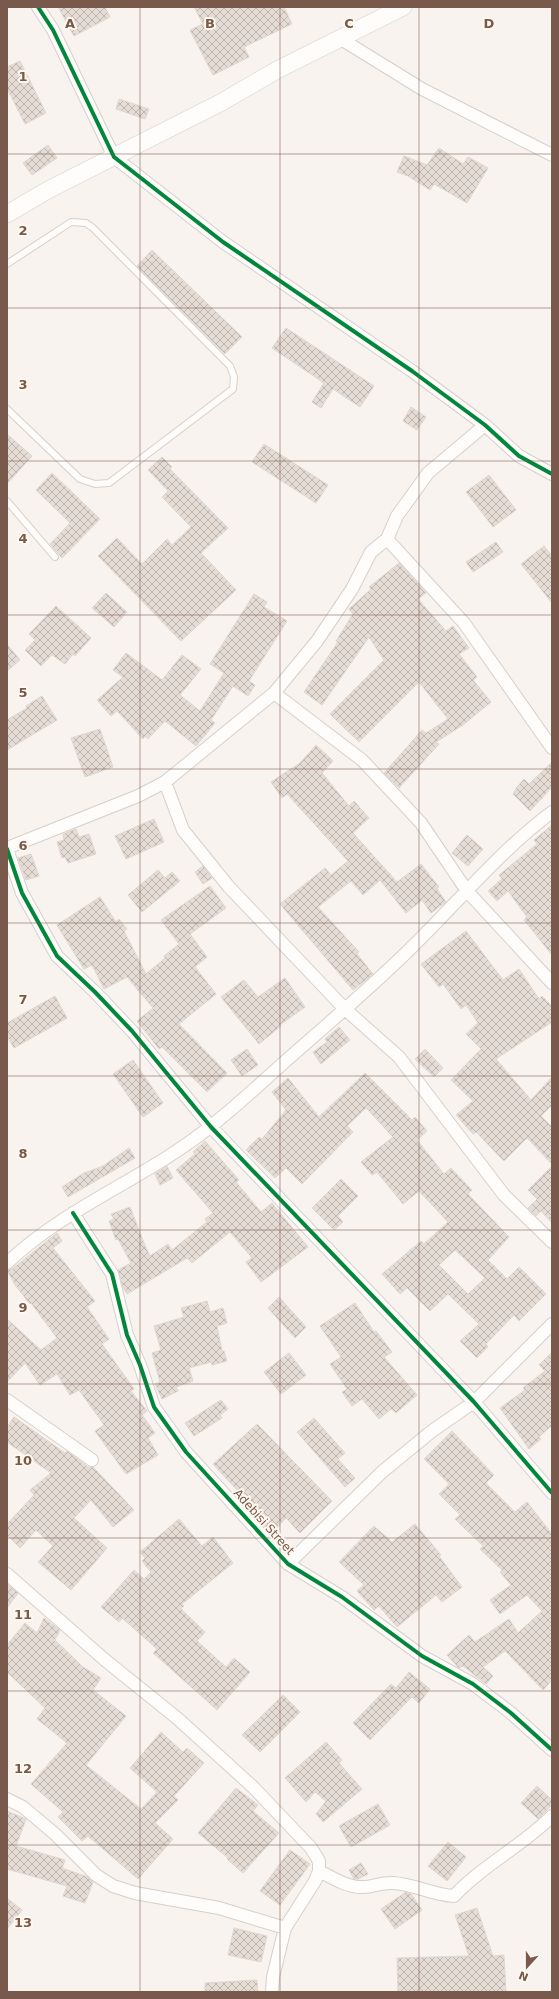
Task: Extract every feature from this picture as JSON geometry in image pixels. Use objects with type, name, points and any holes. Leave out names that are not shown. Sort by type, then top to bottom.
[{"type":"street","points":[[38,7],[53,30],[114,157],[223,242],[412,371],[485,425],[519,456],[552,474]]},
{"type":"street","points":[[7,214],[220,103],[277,70],[403,7]]},
{"type":"street","points":[[341,39],[422,89],[552,155]]},
{"type":"street","points":[[485,425],[428,473],[397,516],[387,539],[371,552],[352,589],[317,641],[274,693],[165,782],[138,796],[7,849],[22,893],[57,956],[95,992],[132,1031],[211,1127],[474,1402],[552,1493]]},
{"type":"street","points":[[387,539],[464,623],[552,748]]},
{"type":"street","points":[[274,693],[362,760],[421,822],[467,891],[552,983]]},
{"type":"street","points":[[165,782],[183,830],[229,887],[345,1008],[399,1057],[504,1195],[552,1242]]},
{"type":"street","points":[[7,1263],[51,1228],[73,1213],[148,1169],[211,1127],[413,946],[529,829],[552,812]]},
{"type":"street","name":"Adebisi Street","points":[[73,1213],[112,1274],[127,1334],[140,1365],[154,1407],[186,1452],[288,1564],[342,1597],[422,1656],[472,1684],[511,1713],[552,1750]]},
{"type":"street","points":[[288,1564],[382,1472],[432,1431],[474,1402],[552,1324]]},
{"type":"street","points":[[7,1400],[92,1460]]},
{"type":"street","points":[[7,1574],[105,1660],[177,1718],[253,1787],[311,1848],[319,1861],[319,1871],[315,1881],[285,1928],[273,1977],[272,1992]]},
{"type":"street","points":[[7,1799],[23,1808],[55,1834],[96,1875],[113,1886],[135,1893],[219,1908],[285,1928]]},
{"type":"street","points":[[319,1871],[341,1882],[362,1888],[381,1883],[394,1883],[442,1896],[454,1896],[484,1869],[532,1835],[552,1816]]},
{"type":"lane","points":[[7,264],[71,222],[86,223],[93,228],[230,366],[234,377],[233,389],[109,483],[95,484],[80,479],[7,409]]},
{"type":"lane","points":[[7,501],[55,557]]},
{"type":"building","points":[[58,7],[105,7],[110,17],[74,36]]},
{"type":"building","points":[[194,7],[284,7],[292,24],[244,47],[249,57],[213,75],[190,30],[203,24]]},
{"type":"building","points":[[20,61],[46,113],[25,124],[7,88],[7,67]]},
{"type":"building","points":[[119,99],[149,109],[145,119],[116,109]]},
{"type":"building","points":[[48,145],[57,158],[32,175],[23,163]]},
{"type":"building","points":[[439,148],[463,164],[468,157],[488,168],[467,203],[434,184],[430,190],[408,176],[397,172],[404,156],[427,165]]},
{"type":"building","points":[[152,250],[242,337],[225,354],[137,266]]},
{"type":"building","points":[[286,328],[374,386],[360,407],[333,389],[321,408],[312,402],[324,383],[272,348]]},
{"type":"building","points":[[411,407],[426,417],[417,430],[403,421]]},
{"type":"building","points":[[7,434],[32,456],[7,484]]},
{"type":"building","points":[[264,444],[328,485],[316,503],[252,462]]},
{"type":"building","points":[[162,457],[172,467],[170,469],[228,528],[201,553],[236,590],[181,641],[98,556],[117,538],[142,564],[167,539],[172,545],[191,527],[162,497],[168,491],[148,470]]},
{"type":"building","points":[[52,473],[100,519],[62,558],[50,544],[70,523],[36,490]]},
{"type":"building","points":[[489,475],[516,510],[493,527],[466,492]]},
{"type":"building","points":[[496,542],[503,552],[473,572],[466,562]]},
{"type":"building","points":[[544,546],[552,556],[552,603],[521,564]]},
{"type":"building","points":[[399,563],[426,593],[418,599],[446,631],[453,626],[469,648],[459,654],[477,677],[473,680],[491,702],[463,725],[436,742],[439,744],[399,788],[384,773],[422,730],[426,733],[448,719],[419,682],[359,742],[330,714],[384,660],[369,637],[322,705],[304,692],[338,642],[336,641],[353,614],[349,609],[371,589],[369,587]]},
{"type":"building","points":[[106,593],[127,612],[114,627],[92,608]]},
{"type":"building","points":[[254,594],[267,602],[264,607],[287,621],[249,681],[255,685],[248,696],[233,686],[211,720],[215,723],[196,746],[165,721],[148,739],[145,736],[143,739],[117,711],[111,716],[97,700],[123,677],[113,670],[126,653],[162,680],[182,655],[201,669],[180,695],[200,711],[224,673],[210,664]]},
{"type":"building","points":[[56,606],[91,638],[75,656],[73,654],[65,664],[52,655],[41,666],[25,650],[35,640],[29,634]]},
{"type":"building","points":[[7,644],[20,660],[7,671]]},
{"type":"building","points":[[42,696],[57,720],[7,750],[7,720],[27,708],[26,706]]},
{"type":"building","points":[[100,729],[113,767],[85,777],[71,738]]},
{"type":"building","points":[[316,745],[333,761],[322,773],[349,806],[354,801],[369,818],[353,833],[397,882],[421,864],[439,887],[437,889],[446,902],[431,913],[422,900],[406,913],[380,880],[363,895],[351,881],[318,907],[359,952],[357,954],[373,974],[353,990],[280,904],[325,868],[331,875],[348,861],[287,794],[282,798],[271,782],[300,763]]},
{"type":"building","points":[[552,762],[552,787],[530,811],[513,794],[524,779],[529,784]]},
{"type":"building","points":[[154,819],[164,842],[126,859],[115,836]]},
{"type":"building","points":[[552,825],[552,955],[524,920],[527,917],[508,891],[497,901],[488,891],[502,879],[499,875],[537,844],[534,840]]},
{"type":"building","points":[[76,829],[79,837],[89,834],[96,854],[68,863],[65,857],[62,858],[57,842],[64,840],[63,834]]},
{"type":"building","points":[[467,835],[483,849],[468,866],[452,853]]},
{"type":"building","points":[[31,854],[39,876],[26,880],[18,858]]},
{"type":"building","points":[[203,866],[212,878],[203,884],[195,872]]},
{"type":"building","points":[[158,870],[165,878],[172,872],[180,881],[142,912],[128,895]]},
{"type":"building","points":[[210,886],[226,908],[190,934],[207,957],[195,967],[216,994],[179,1024],[227,1073],[207,1092],[162,1047],[159,1049],[137,1021],[153,1008],[127,977],[104,989],[92,965],[84,969],[57,925],[100,897],[116,922],[119,919],[127,929],[124,931],[146,974],[165,958],[164,956],[179,944],[161,920]]},
{"type":"building","points":[[466,931],[503,980],[519,969],[539,999],[542,996],[552,1006],[552,1022],[496,1059],[531,1100],[552,1077],[552,1105],[541,1116],[552,1127],[552,1164],[527,1138],[504,1161],[476,1132],[473,1134],[456,1115],[473,1101],[451,1080],[481,1049],[466,1034],[478,1023],[466,1005],[461,1009],[443,984],[439,987],[421,964]]},
{"type":"building","points":[[285,978],[305,1007],[280,1025],[281,1026],[259,1044],[221,997],[244,980],[258,997]]},
{"type":"building","points":[[55,996],[67,1018],[14,1048],[7,1036],[7,1023]]},
{"type":"building","points":[[339,1027],[350,1040],[321,1064],[313,1052],[327,1042],[325,1039]]},
{"type":"building","points":[[247,1049],[258,1065],[242,1076],[231,1060]]},
{"type":"building","points":[[425,1049],[443,1068],[434,1077],[415,1059]]},
{"type":"building","points":[[133,1060],[163,1103],[143,1117],[113,1074]]},
{"type":"building","points":[[365,1073],[412,1120],[415,1117],[427,1131],[417,1140],[444,1174],[451,1168],[472,1190],[468,1194],[509,1237],[488,1260],[507,1279],[519,1267],[546,1294],[519,1321],[514,1315],[486,1344],[488,1347],[477,1358],[460,1341],[479,1324],[448,1294],[430,1311],[407,1288],[400,1294],[382,1274],[421,1241],[424,1244],[448,1222],[419,1191],[403,1204],[377,1172],[372,1175],[361,1162],[393,1137],[366,1108],[347,1126],[353,1132],[302,1184],[286,1168],[275,1178],[246,1150],[259,1137],[262,1139],[286,1110],[272,1092],[288,1078],[319,1117]],"holes":[[[455,1250],[485,1278],[468,1294],[439,1265]]]},
{"type":"building","points":[[205,1141],[239,1180],[236,1182],[261,1212],[272,1203],[308,1247],[261,1282],[246,1262],[252,1258],[230,1232],[192,1263],[187,1258],[127,1294],[123,1287],[118,1270],[131,1263],[118,1239],[116,1240],[109,1221],[114,1219],[111,1214],[130,1207],[150,1256],[168,1244],[172,1250],[207,1222],[205,1219],[213,1213],[176,1170],[195,1154],[193,1152]]},
{"type":"building","points":[[129,1148],[135,1158],[68,1197],[62,1187],[84,1173],[103,1166]]},
{"type":"building","points":[[167,1166],[173,1178],[160,1185],[155,1174]]},
{"type":"building","points":[[552,1166],[552,1223],[541,1211],[536,1216],[528,1208],[537,1199],[528,1190]]},
{"type":"building","points":[[341,1179],[358,1196],[338,1216],[343,1222],[334,1230],[312,1208]]},
{"type":"building","points":[[57,1233],[62,1241],[53,1248],[95,1301],[87,1307],[109,1339],[102,1344],[134,1389],[131,1391],[147,1411],[142,1415],[155,1433],[148,1438],[158,1455],[126,1474],[95,1431],[104,1425],[79,1390],[70,1395],[57,1374],[40,1385],[25,1363],[7,1382],[7,1319],[41,1350],[57,1338],[31,1303],[30,1304],[15,1285],[7,1270],[12,1269]]},
{"type":"building","points":[[279,1297],[306,1327],[295,1338],[268,1308]]},
{"type":"building","points":[[207,1301],[210,1312],[223,1308],[227,1323],[217,1326],[222,1351],[224,1351],[227,1361],[212,1365],[211,1362],[189,1368],[193,1381],[176,1387],[178,1391],[162,1399],[155,1384],[160,1382],[152,1353],[161,1350],[154,1326],[184,1317],[181,1308]]},
{"type":"building","points":[[355,1303],[374,1332],[376,1331],[392,1352],[384,1357],[417,1395],[396,1413],[391,1409],[379,1419],[362,1399],[352,1406],[342,1392],[347,1389],[330,1364],[341,1357],[320,1326]]},
{"type":"building","points":[[552,1352],[552,1425],[539,1437],[541,1439],[529,1449],[500,1408],[525,1390],[523,1388],[545,1371],[539,1365]]},
{"type":"building","points":[[289,1353],[306,1375],[281,1394],[264,1372]]},
{"type":"building","points":[[221,1400],[228,1409],[220,1415],[222,1418],[194,1436],[185,1423]]},
{"type":"building","points":[[14,1417],[65,1453],[67,1451],[89,1468],[93,1467],[134,1510],[113,1527],[91,1500],[74,1518],[107,1548],[71,1590],[38,1562],[53,1546],[36,1530],[20,1548],[7,1535],[7,1524],[34,1495],[30,1490],[51,1473],[7,1442],[7,1427]]},
{"type":"building","points":[[314,1418],[345,1453],[338,1459],[355,1478],[345,1487],[297,1432]]},
{"type":"building","points":[[257,1424],[332,1501],[300,1533],[286,1518],[271,1534],[257,1519],[260,1515],[213,1464]]},
{"type":"building","points":[[452,1431],[494,1475],[486,1483],[515,1512],[527,1502],[552,1534],[552,1680],[543,1690],[505,1651],[483,1667],[493,1676],[486,1684],[463,1666],[459,1668],[447,1655],[469,1635],[475,1642],[509,1619],[518,1633],[542,1611],[527,1595],[500,1614],[490,1600],[511,1585],[500,1572],[502,1570],[480,1549],[483,1546],[455,1519],[460,1515],[439,1494],[449,1484],[424,1459]]},
{"type":"building","points":[[179,1519],[202,1546],[213,1537],[233,1563],[182,1604],[184,1606],[181,1609],[205,1632],[197,1641],[226,1667],[234,1658],[250,1672],[217,1710],[153,1653],[157,1649],[122,1618],[119,1622],[101,1607],[134,1570],[144,1579],[151,1572],[142,1561],[145,1558],[140,1552]]},
{"type":"building","points":[[415,1524],[441,1555],[439,1556],[462,1587],[442,1602],[436,1595],[397,1627],[379,1606],[374,1610],[357,1591],[364,1585],[339,1562],[374,1526],[392,1542]]},
{"type":"building","points":[[7,1584],[18,1593],[7,1608]]},
{"type":"building","points":[[44,1618],[60,1630],[55,1640],[83,1667],[101,1678],[93,1690],[126,1716],[86,1765],[141,1809],[157,1792],[130,1768],[161,1732],[183,1752],[187,1748],[204,1763],[174,1796],[178,1800],[155,1823],[173,1839],[138,1879],[88,1836],[82,1841],[58,1817],[63,1812],[31,1784],[67,1743],[37,1719],[45,1708],[7,1672],[7,1645],[25,1623],[37,1633]]},
{"type":"building","points":[[409,1672],[430,1689],[419,1703],[412,1697],[370,1740],[353,1723],[391,1684],[396,1688]]},
{"type":"building","points":[[283,1695],[300,1712],[260,1752],[242,1735]]},
{"type":"building","points":[[326,1742],[342,1760],[339,1763],[362,1789],[323,1822],[316,1814],[326,1801],[315,1792],[306,1802],[285,1778]]},
{"type":"building","points":[[537,1786],[552,1800],[552,1805],[538,1819],[521,1803]]},
{"type":"building","points":[[236,1788],[258,1805],[253,1811],[279,1833],[243,1873],[227,1859],[228,1858],[198,1833]]},
{"type":"building","points":[[378,1804],[390,1825],[351,1847],[339,1826]]},
{"type":"building","points":[[7,1811],[26,1819],[16,1846],[65,1860],[62,1868],[88,1877],[93,1882],[85,1903],[63,1896],[67,1886],[7,1869]]},
{"type":"building","points":[[448,1842],[466,1857],[447,1881],[428,1866]]},
{"type":"building","points":[[290,1850],[310,1864],[280,1905],[260,1891]]},
{"type":"building","points":[[361,1863],[368,1874],[358,1879],[354,1879],[349,1870]]},
{"type":"building","points":[[406,1892],[411,1894],[422,1910],[395,1929],[381,1909]]},
{"type":"building","points":[[7,1898],[22,1910],[7,1929]]},
{"type":"building","points":[[477,1908],[493,1956],[504,1955],[506,1992],[398,1992],[397,1958],[469,1956],[455,1915]]},
{"type":"building","points":[[234,1928],[267,1936],[261,1962],[228,1955]]},
{"type":"building","points":[[257,1980],[258,1992],[205,1992],[205,1983]]},
{"type":"cycle path","points":[[38,7],[53,30],[114,157],[223,242],[412,371],[485,425],[519,456],[552,474]]},
{"type":"cycle path","points":[[7,849],[22,893],[57,956],[95,992],[132,1031],[211,1127],[474,1402],[552,1493]]},
{"type":"cycle path","points":[[73,1213],[112,1274],[127,1335],[140,1365],[154,1407],[186,1452],[288,1564],[342,1597],[422,1656],[473,1684],[511,1713],[552,1750]]}]
